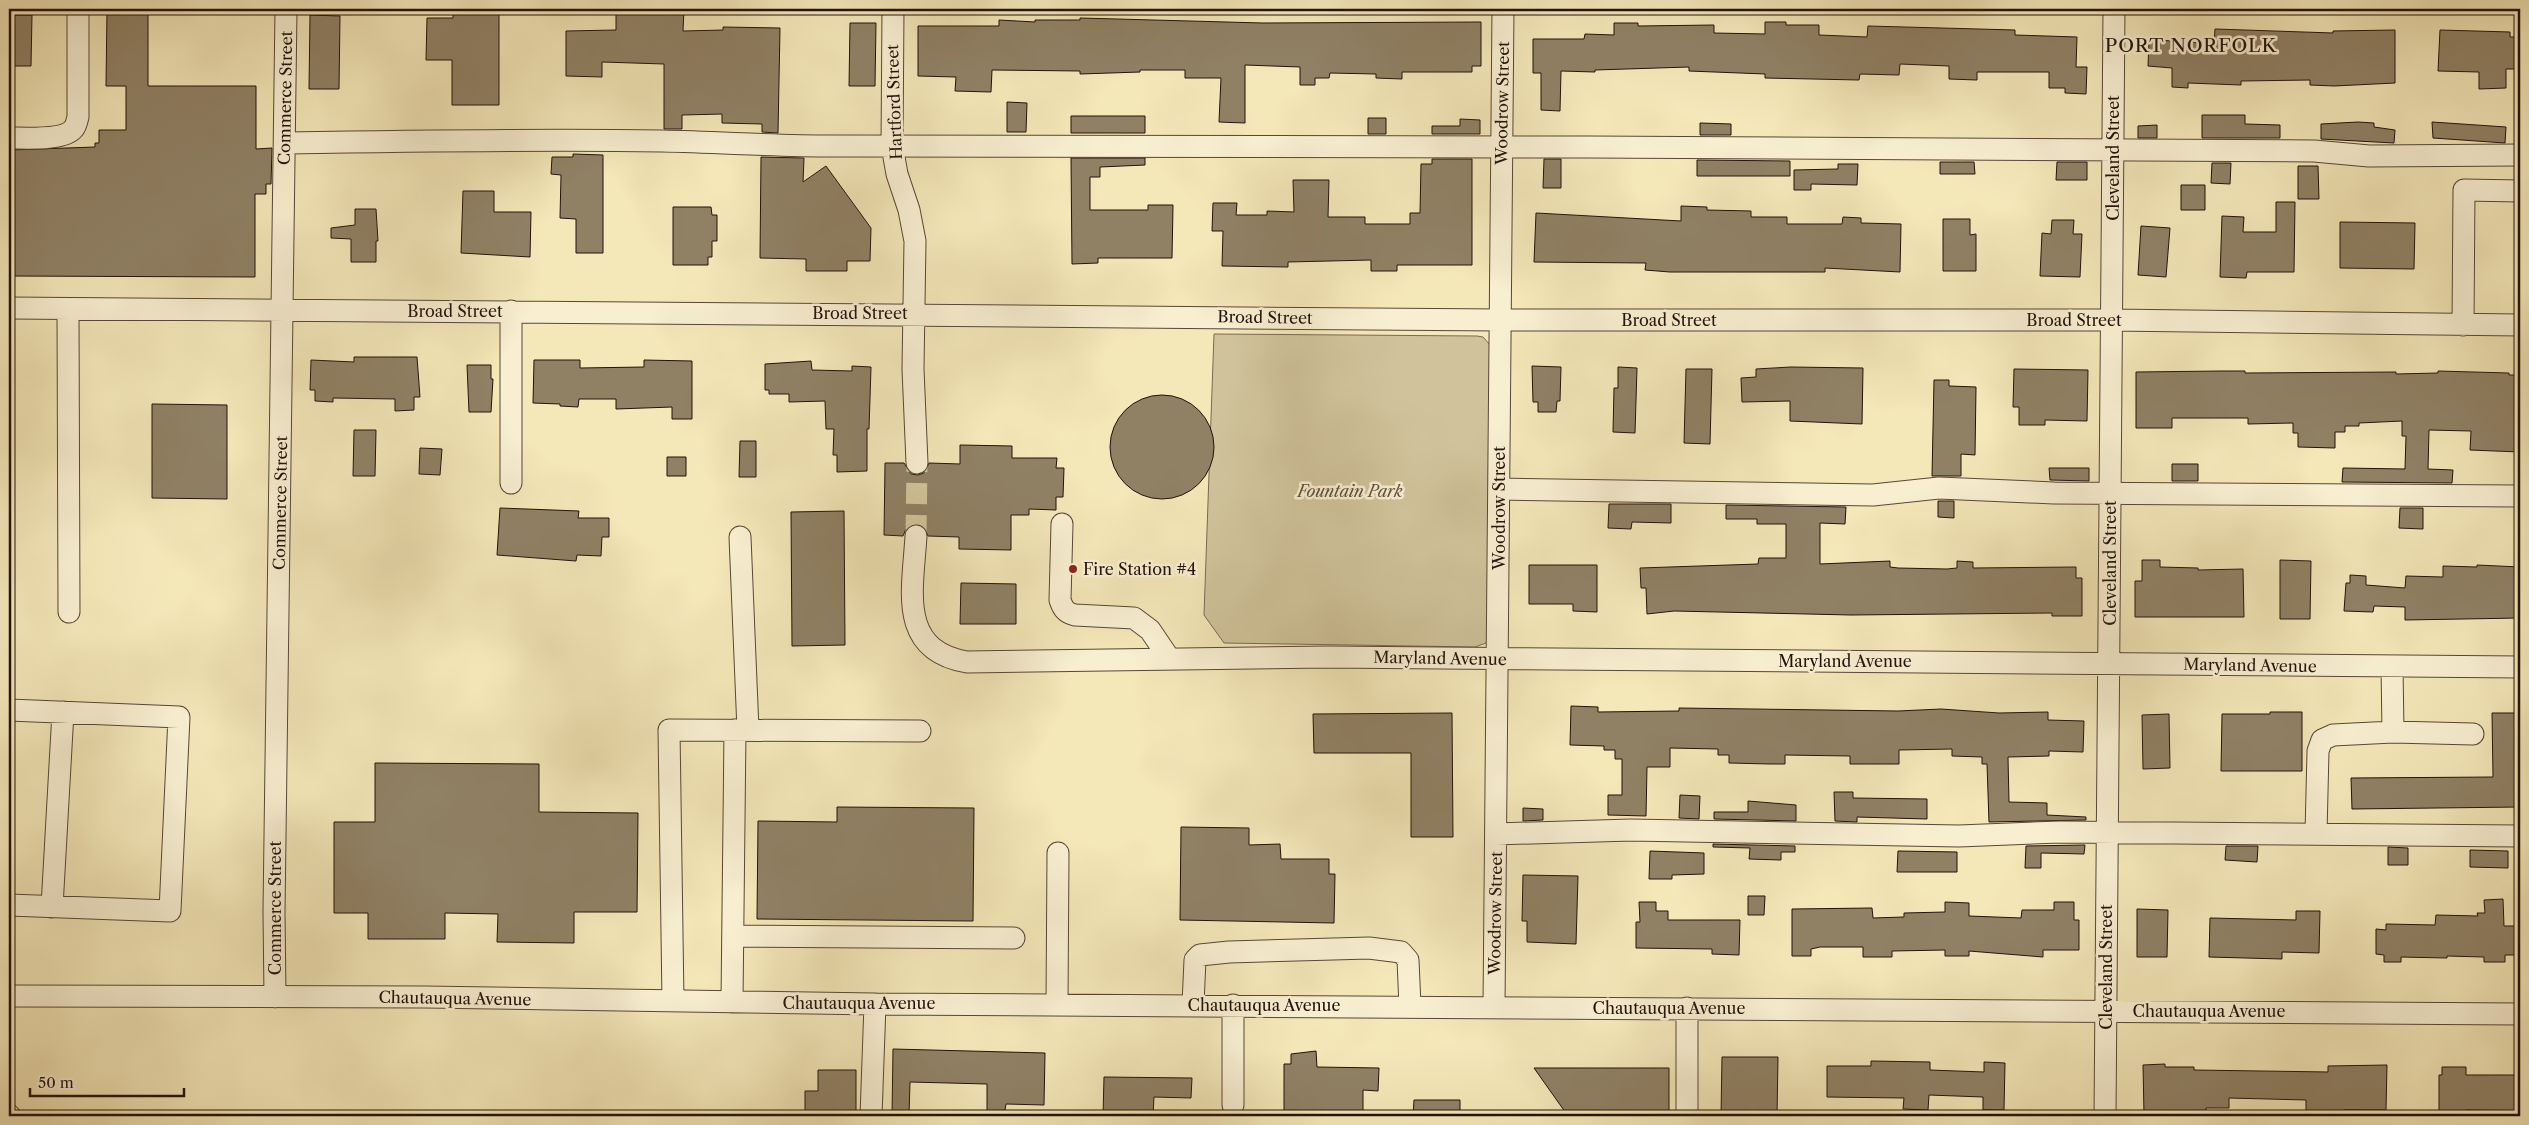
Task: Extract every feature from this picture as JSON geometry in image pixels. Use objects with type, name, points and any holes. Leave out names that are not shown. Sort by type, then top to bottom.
[{"type":"street","points":[[9,138],[51,138],[67,134],[74,129],[78,108],[78,9]]},
{"type":"street","name":"Commerce Street","points":[[275,997],[274,912],[286,9]]},
{"type":"street","name":"Hartford Street","points":[[893,9],[892,146],[897,174],[909,210],[915,241],[914,369],[917,463]]},
{"type":"street","name":"Woodrow Street","points":[[1494,1007],[1503,9]]},
{"type":"street","name":"Cleveland Street","points":[[2105,1116],[2114,9]]},
{"type":"street","points":[[285,143],[644,141],[892,146],[1250,144],[1501,148],[2314,152],[2369,156],[2520,155]]},
{"type":"street","points":[[2463,325],[2464,190],[2520,190]]},
{"type":"street","name":"Broad Street","points":[[9,308],[914,313],[1500,320],[2112,320],[2520,325]]},
{"type":"street","points":[[68,308],[69,612]]},
{"type":"street","points":[[511,311],[511,483]]},
{"type":"street","points":[[1499,489],[1874,495],[1939,488],[2110,493],[2520,496]]},
{"type":"street","points":[[1062,524],[1060,600],[1062,608],[1068,613],[1076,615],[1134,618],[1150,630],[1169,658]]},
{"type":"street","name":"Maryland Avenue","points":[[916,536],[912,603],[914,617],[920,634],[932,649],[948,658],[967,662],[1328,657],[2520,667]]},
{"type":"street","points":[[732,1002],[742,730],[740,537]]},
{"type":"street","points":[[2392,666],[2393,732]]},
{"type":"street","points":[[9,710],[179,717],[170,911],[9,905]]},
{"type":"street","points":[[52,907],[63,712]]},
{"type":"street","points":[[673,1001],[670,730],[920,731]]},
{"type":"street","points":[[2316,834],[2318,751],[2322,740],[2333,735],[2393,732],[2472,734]]},
{"type":"street","points":[[1496,834],[1631,830],[1959,836],[2107,832],[2520,836]]},
{"type":"street","points":[[1058,853],[1058,1004]]},
{"type":"street","points":[[733,936],[1014,938]]},
{"type":"street","points":[[1192,1004],[1195,960],[1200,955],[1229,952],[1369,948],[1401,952],[1408,960],[1410,1006]]},
{"type":"street","name":"Chautauqua Avenue","points":[[9,996],[875,1004],[1192,1004],[2520,1014]]},
{"type":"street","points":[[871,1116],[875,1004]]},
{"type":"street","points":[[1232,1005],[1233,1105]]},
{"type":"street","points":[[1687,1008],[1687,1116]]},
{"type":"green space","name":"Fountain Park","points":[[1214,334],[1477,336],[1483,337],[1491,346],[1490,638],[1486,643],[1475,647],[1224,643],[1204,615]]},
{"type":"building","points":[[616,9],[684,9],[683,31],[723,30],[723,27],[780,28],[778,133],[762,132],[762,124],[722,123],[722,114],[682,115],[682,129],[664,129],[664,64],[602,62],[602,77],[566,76],[566,31],[616,30]]},
{"type":"building","points":[[107,10],[148,10],[148,86],[256,86],[256,149],[272,148],[271,184],[266,184],[266,194],[255,194],[255,277],[9,276],[9,150],[95,147],[95,143],[99,143],[99,130],[126,130],[126,86],[106,86]]},
{"type":"building","points":[[453,12],[499,12],[499,105],[452,105],[452,60],[426,60],[427,18],[453,18]]},
{"type":"building","points":[[9,15],[32,15],[31,66],[9,66]]},
{"type":"building","points":[[310,15],[340,16],[339,89],[309,89]]},
{"type":"building","points":[[1080,18],[1263,23],[1481,22],[1481,66],[1472,66],[1472,72],[1402,72],[1402,79],[1376,78],[1376,74],[1330,73],[1329,78],[1315,78],[1315,85],[1300,85],[1300,67],[1245,65],[1245,123],[1219,122],[1221,78],[1185,78],[1185,70],[1140,70],[1140,72],[1080,74],[1080,71],[992,70],[991,92],[955,91],[956,77],[918,76],[918,26],[999,26],[999,20],[1035,22],[1035,20],[1080,20]]},
{"type":"building","points":[[1765,22],[1786,22],[1786,25],[1819,25],[1819,35],[1867,37],[1868,26],[2015,30],[2015,35],[2077,37],[2076,67],[2087,67],[2086,94],[2065,93],[2065,88],[2049,88],[2049,72],[1977,72],[1977,80],[1949,79],[1949,66],[1900,64],[1899,75],[1860,74],[1859,80],[1765,78],[1765,74],[1689,71],[1689,67],[1595,70],[1595,72],[1561,71],[1560,111],[1541,110],[1541,73],[1533,73],[1533,39],[1584,39],[1585,34],[1614,35],[1614,23],[1638,23],[1638,26],[1714,25],[1714,33],[1765,34]]},
{"type":"building","points":[[850,23],[876,23],[875,86],[849,86]]},
{"type":"building","points":[[2215,29],[2333,33],[2333,31],[2395,30],[2395,83],[2334,86],[2310,85],[2310,80],[2241,81],[2241,85],[2188,83],[2188,88],[2172,87],[2172,68],[2148,66],[2149,41],[2214,44]]},
{"type":"building","points":[[2440,30],[2510,32],[2510,37],[2520,37],[2520,69],[2506,69],[2506,88],[2479,89],[2479,72],[2438,71]]},
{"type":"building","points":[[1007,102],[1027,103],[1026,132],[1007,132]]},
{"type":"building","points":[[2202,115],[2245,115],[2245,124],[2280,125],[2280,138],[2202,138]]},
{"type":"building","points":[[1071,116],[1145,116],[1145,133],[1071,133]]},
{"type":"building","points":[[1368,118],[1386,118],[1386,134],[1368,134]]},
{"type":"building","points":[[1460,119],[1480,120],[1480,134],[1432,134],[1432,126],[1460,126]]},
{"type":"building","points":[[2432,122],[2506,127],[2505,143],[2433,138]]},
{"type":"building","points":[[1700,123],[1731,124],[1731,135],[1700,135]]},
{"type":"building","points":[[2374,123],[2374,127],[2395,130],[2394,143],[2321,139],[2321,124]]},
{"type":"building","points":[[2157,125],[2157,138],[2138,138],[2138,126]]},
{"type":"building","points":[[573,154],[603,155],[603,253],[576,253],[576,219],[560,218],[561,175],[551,174],[552,157],[573,157]]},
{"type":"building","points":[[761,157],[804,158],[803,182],[826,166],[871,228],[870,261],[847,261],[847,271],[806,271],[806,259],[760,258]]},
{"type":"building","points":[[1071,158],[1145,158],[1145,165],[1100,167],[1100,177],[1090,177],[1090,210],[1148,210],[1148,205],[1173,205],[1172,258],[1098,258],[1098,263],[1072,264]]},
{"type":"building","points":[[1432,159],[1472,159],[1472,265],[1397,265],[1397,271],[1371,271],[1371,260],[1288,262],[1288,267],[1222,266],[1223,231],[1212,231],[1213,203],[1237,203],[1236,215],[1267,215],[1267,211],[1294,212],[1293,180],[1329,180],[1328,217],[1365,217],[1365,224],[1410,224],[1410,213],[1420,213],[1421,164],[1432,164]]},
{"type":"building","points":[[1544,159],[1561,159],[1561,188],[1543,188]]},
{"type":"building","points":[[1697,160],[1790,161],[1790,176],[1697,176]]},
{"type":"building","points":[[1940,162],[1974,162],[1975,174],[1940,174]]},
{"type":"building","points":[[2057,162],[2087,162],[2087,180],[2056,180]]},
{"type":"building","points":[[2212,163],[2231,163],[2230,184],[2211,183]]},
{"type":"building","points":[[1838,164],[1858,164],[1857,185],[1811,184],[1811,190],[1794,190],[1794,170],[1838,169]]},
{"type":"building","points":[[2298,166],[2318,166],[2319,199],[2298,199]]},
{"type":"building","points":[[2181,185],[2205,185],[2205,210],[2181,210]]},
{"type":"building","points":[[463,191],[494,191],[494,212],[531,212],[530,257],[461,253]]},
{"type":"building","points":[[2276,202],[2295,202],[2294,272],[2247,272],[2246,278],[2220,277],[2222,216],[2244,217],[2243,232],[2276,232]]},
{"type":"building","points":[[1681,206],[1707,207],[1707,210],[1751,211],[1751,217],[1787,217],[1787,224],[1842,224],[1843,217],[1861,218],[1861,223],[1901,224],[1900,272],[1825,268],[1825,272],[1670,272],[1645,270],[1646,263],[1534,262],[1536,213],[1681,221]]},
{"type":"building","points":[[673,207],[711,207],[712,215],[717,215],[717,241],[712,241],[712,257],[708,257],[708,265],[673,265]]},
{"type":"building","points":[[355,209],[376,209],[378,241],[376,241],[376,262],[351,262],[351,239],[331,238],[331,228],[355,225]]},
{"type":"building","points":[[1943,219],[1970,219],[1970,235],[1976,234],[1976,271],[1943,271]]},
{"type":"building","points":[[2052,220],[2074,220],[2073,234],[2082,234],[2080,277],[2040,276],[2042,233],[2051,234]]},
{"type":"building","points":[[2340,222],[2415,223],[2414,269],[2340,268]]},
{"type":"building","points":[[2141,226],[2170,228],[2166,277],[2138,275]]},
{"type":"building","points":[[354,357],[417,357],[420,397],[414,397],[414,410],[395,411],[395,399],[333,398],[333,402],[315,401],[315,390],[310,390],[311,360],[354,362]]},
{"type":"building","points":[[534,360],[580,360],[580,368],[644,367],[644,360],[692,361],[692,419],[672,419],[672,407],[616,409],[616,399],[579,399],[578,407],[533,403]]},
{"type":"building","points":[[811,361],[812,370],[852,371],[852,366],[871,367],[869,429],[867,429],[867,471],[837,472],[837,455],[833,455],[834,429],[826,429],[825,401],[789,402],[789,394],[769,394],[769,390],[765,390],[765,364]]},
{"type":"building","points":[[467,365],[491,365],[491,379],[493,379],[491,412],[469,412]]},
{"type":"building","points":[[1532,366],[1561,367],[1560,401],[1557,401],[1556,412],[1538,412],[1538,402],[1533,402]]},
{"type":"building","points":[[1618,367],[1637,368],[1635,433],[1613,432],[1614,388],[1618,388]]},
{"type":"building","points":[[1791,367],[1863,368],[1862,424],[1790,421],[1790,401],[1742,402],[1741,378],[1756,377],[1756,369]]},
{"type":"building","points":[[1686,369],[1712,369],[1710,444],[1684,443]]},
{"type":"building","points":[[2014,369],[2088,370],[2087,421],[2045,420],[2045,425],[2019,425],[2019,407],[2013,407]]},
{"type":"building","points":[[2245,371],[2245,373],[2396,372],[2396,374],[2438,373],[2438,371],[2520,375],[2520,452],[2470,450],[2471,431],[2429,430],[2428,469],[2453,470],[2452,483],[2342,482],[2343,468],[2405,469],[2406,436],[2402,436],[2402,421],[2359,423],[2359,426],[2345,426],[2345,432],[2335,432],[2335,448],[2298,447],[2298,433],[2293,433],[2293,423],[2248,424],[2248,418],[2172,418],[2172,428],[2136,428],[2136,372]]},
{"type":"building","points":[[1934,380],[1949,380],[1949,386],[1976,387],[1975,455],[1961,454],[1961,476],[1932,476]]},
{"type":"building","points":[[1162,395],[1182,399],[1199,410],[1210,427],[1214,447],[1210,467],[1199,484],[1182,495],[1162,499],[1142,495],[1125,484],[1114,467],[1110,447],[1114,427],[1125,410],[1142,399]]},
{"type":"building","points":[[152,404],[227,405],[227,499],[152,498]]},
{"type":"building","points":[[354,430],[376,430],[375,476],[353,476]]},
{"type":"building","points":[[740,441],[756,441],[756,477],[739,477]]},
{"type":"building","points":[[960,445],[1012,446],[1012,458],[1057,458],[1056,468],[1064,468],[1063,497],[1056,497],[1056,510],[1029,509],[1029,515],[1011,515],[1011,550],[959,549],[959,537],[928,536],[923,526],[917,524],[906,529],[903,536],[884,535],[885,463],[904,463],[911,474],[918,475],[924,473],[929,463],[960,464]]},
{"type":"building","points":[[420,448],[442,449],[440,475],[419,474]]},
{"type":"building","points":[[667,457],[686,457],[686,476],[667,476]]},
{"type":"building","points":[[2172,464],[2198,464],[2198,481],[2172,481]]},
{"type":"building","points":[[2049,468],[2089,468],[2089,481],[2050,480]]},
{"type":"building","points":[[1938,501],[1954,501],[1954,518],[1938,517]]},
{"type":"building","points":[[1609,504],[1671,504],[1671,523],[1632,522],[1631,529],[1608,528]]},
{"type":"building","points":[[1726,505],[1846,507],[1845,524],[1820,523],[1820,564],[1890,561],[1890,567],[1947,569],[1957,568],[1957,561],[1973,562],[1973,568],[2076,567],[2076,578],[2082,578],[2082,616],[2052,616],[2052,613],[1851,615],[1674,611],[1647,614],[1646,588],[1641,588],[1640,568],[1758,564],[1759,558],[1786,558],[1786,524],[1757,524],[1757,519],[1726,519]]},
{"type":"building","points":[[500,508],[579,511],[578,518],[609,518],[609,537],[602,537],[601,556],[577,555],[576,561],[497,555]]},
{"type":"building","points":[[2400,508],[2423,508],[2423,529],[2399,528]]},
{"type":"building","points":[[844,511],[845,645],[792,646],[791,512]]},
{"type":"building","points":[[2142,560],[2160,560],[2160,567],[2198,568],[2198,570],[2243,569],[2244,617],[2135,617],[2135,581],[2142,581]]},
{"type":"building","points":[[2280,560],[2311,561],[2310,619],[2280,619]]},
{"type":"building","points":[[1529,565],[1597,565],[1597,612],[1573,611],[1573,604],[1529,604]]},
{"type":"building","points":[[2477,565],[2520,567],[2520,618],[2405,620],[2405,607],[2374,606],[2373,612],[2344,611],[2346,583],[2350,583],[2350,575],[2366,576],[2366,585],[2405,588],[2406,576],[2443,577],[2443,566],[2477,567]]},
{"type":"building","points":[[961,583],[1016,584],[1016,624],[960,624]]},
{"type":"building","points":[[1571,706],[1598,707],[1598,712],[1679,711],[1679,708],[1898,711],[1941,709],[1999,713],[2048,712],[2048,720],[2084,721],[2083,752],[2049,751],[2049,756],[2008,757],[2009,802],[2047,803],[2047,815],[2086,817],[2086,820],[1989,822],[1987,764],[1982,764],[1982,757],[1952,756],[1952,749],[1899,750],[1899,764],[1850,764],[1850,756],[1785,755],[1785,764],[1770,764],[1729,763],[1729,755],[1718,755],[1718,749],[1670,748],[1670,767],[1647,767],[1646,816],[1608,815],[1608,795],[1622,795],[1622,759],[1615,759],[1615,750],[1604,750],[1604,746],[1570,745]]},
{"type":"building","points":[[2270,712],[2302,712],[2302,771],[2221,771],[2222,714],[2270,714]]},
{"type":"building","points":[[1452,713],[1453,837],[1411,837],[1411,753],[1314,753],[1313,714]]},
{"type":"building","points":[[2492,713],[2520,713],[2520,807],[2352,809],[2351,778],[2493,777]]},
{"type":"building","points":[[2169,714],[2170,768],[2143,769],[2142,715]]},
{"type":"building","points":[[375,763],[539,764],[539,812],[638,813],[637,912],[574,912],[574,943],[497,942],[498,914],[445,913],[445,939],[368,939],[368,913],[334,913],[334,822],[375,822]]},
{"type":"building","points":[[1834,792],[1853,792],[1853,798],[1927,799],[1927,819],[1857,817],[1857,822],[1835,821]]},
{"type":"building","points":[[1680,795],[1700,796],[1699,819],[1679,818]]},
{"type":"building","points":[[1748,801],[1796,805],[1796,821],[1714,819],[1714,812],[1748,812]]},
{"type":"building","points":[[837,807],[974,808],[973,921],[757,919],[758,821],[837,822]]},
{"type":"building","points":[[1523,808],[1543,809],[1543,820],[1523,821]]},
{"type":"building","points":[[1181,827],[1249,828],[1249,845],[1280,844],[1281,859],[1329,859],[1329,874],[1335,874],[1334,923],[1180,920]]},
{"type":"building","points":[[1713,844],[1795,846],[1795,852],[1781,852],[1781,860],[1749,859],[1750,848],[1713,847]]},
{"type":"building","points":[[2085,845],[2084,854],[2041,853],[2041,868],[2025,868],[2026,846]]},
{"type":"building","points":[[2226,846],[2258,846],[2257,862],[2225,860]]},
{"type":"building","points":[[2388,847],[2408,848],[2408,865],[2388,865]]},
{"type":"building","points":[[2470,850],[2508,851],[2508,868],[2470,867]]},
{"type":"building","points":[[1650,851],[1704,853],[1704,874],[1672,875],[1672,879],[1649,879]]},
{"type":"building","points":[[1898,851],[1957,852],[1957,872],[1897,872]]},
{"type":"building","points":[[1523,875],[1578,876],[1576,944],[1527,942],[1527,921],[1522,921]]},
{"type":"building","points":[[1748,896],[1765,896],[1764,915],[1748,915]]},
{"type":"building","points":[[2503,899],[2504,926],[2520,926],[2520,955],[2505,955],[2505,962],[2484,962],[2484,957],[2447,956],[2447,958],[2401,957],[2401,962],[2384,962],[2384,955],[2376,954],[2376,929],[2386,930],[2386,924],[2435,925],[2436,915],[2478,916],[2477,913],[2485,913],[2484,900]]},
{"type":"building","points":[[1639,902],[1656,902],[1656,911],[1668,911],[1668,920],[1740,920],[1739,955],[1712,954],[1712,949],[1636,948],[1636,922],[1640,922]]},
{"type":"building","points":[[1945,902],[1969,903],[1969,916],[2021,918],[2022,910],[2054,910],[2054,902],[2074,902],[2074,920],[2079,920],[2079,950],[2043,950],[2043,957],[1969,951],[1969,956],[1945,956],[1945,950],[1892,951],[1892,957],[1863,957],[1863,947],[1820,947],[1811,949],[1811,956],[1792,956],[1792,909],[1872,908],[1873,918],[1904,917],[1904,913],[1945,912]]},
{"type":"building","points":[[2137,909],[2168,910],[2167,957],[2137,957]]},
{"type":"building","points":[[2296,911],[2320,911],[2319,953],[2282,952],[2282,959],[2209,957],[2210,918],[2296,920]]},
{"type":"building","points":[[893,1049],[1045,1053],[1044,1105],[1006,1104],[1004,1116],[987,1116],[987,1084],[910,1082],[909,1116],[892,1116]]},
{"type":"building","points":[[1316,1051],[1317,1067],[1379,1068],[1378,1091],[1363,1090],[1363,1114],[1284,1116],[1284,1064],[1291,1064],[1291,1054]]},
{"type":"building","points":[[1722,1057],[1778,1057],[1777,1116],[1721,1116]]},
{"type":"building","points":[[1871,1061],[1930,1062],[1930,1070],[1984,1072],[1984,1062],[2005,1063],[2004,1110],[1983,1110],[1983,1097],[1929,1095],[1928,1110],[1903,1109],[1904,1098],[1827,1097],[1827,1066],[1871,1066]]},
{"type":"building","points":[[2165,1064],[2165,1067],[2194,1067],[2194,1070],[2328,1072],[2328,1066],[2387,1065],[2386,1110],[2344,1110],[2344,1116],[2306,1115],[2306,1100],[2229,1098],[2229,1108],[2206,1108],[2206,1113],[2144,1115],[2143,1065]]},
{"type":"building","points":[[2442,1067],[2466,1067],[2466,1075],[2520,1075],[2520,1111],[2466,1110],[2466,1116],[2439,1116],[2439,1075],[2442,1075]]},
{"type":"building","points":[[1534,1068],[1669,1068],[1669,1116],[1568,1116]]},
{"type":"building","points":[[818,1070],[856,1070],[856,1116],[805,1116],[805,1091],[818,1091]]},
{"type":"building","points":[[1104,1077],[1192,1078],[1191,1098],[1154,1097],[1153,1116],[1103,1116]]},
{"type":"building","points":[[1414,1100],[1460,1100],[1460,1116],[1413,1116]]},
{"type":"tunnel","points":[[916,536],[917,463]]},
{"type":"place","name":"Fire Station #4","points":[[1073,569]]},
{"type":"district","name":"PORT NORFOLK","points":[[2191,45]]}]
